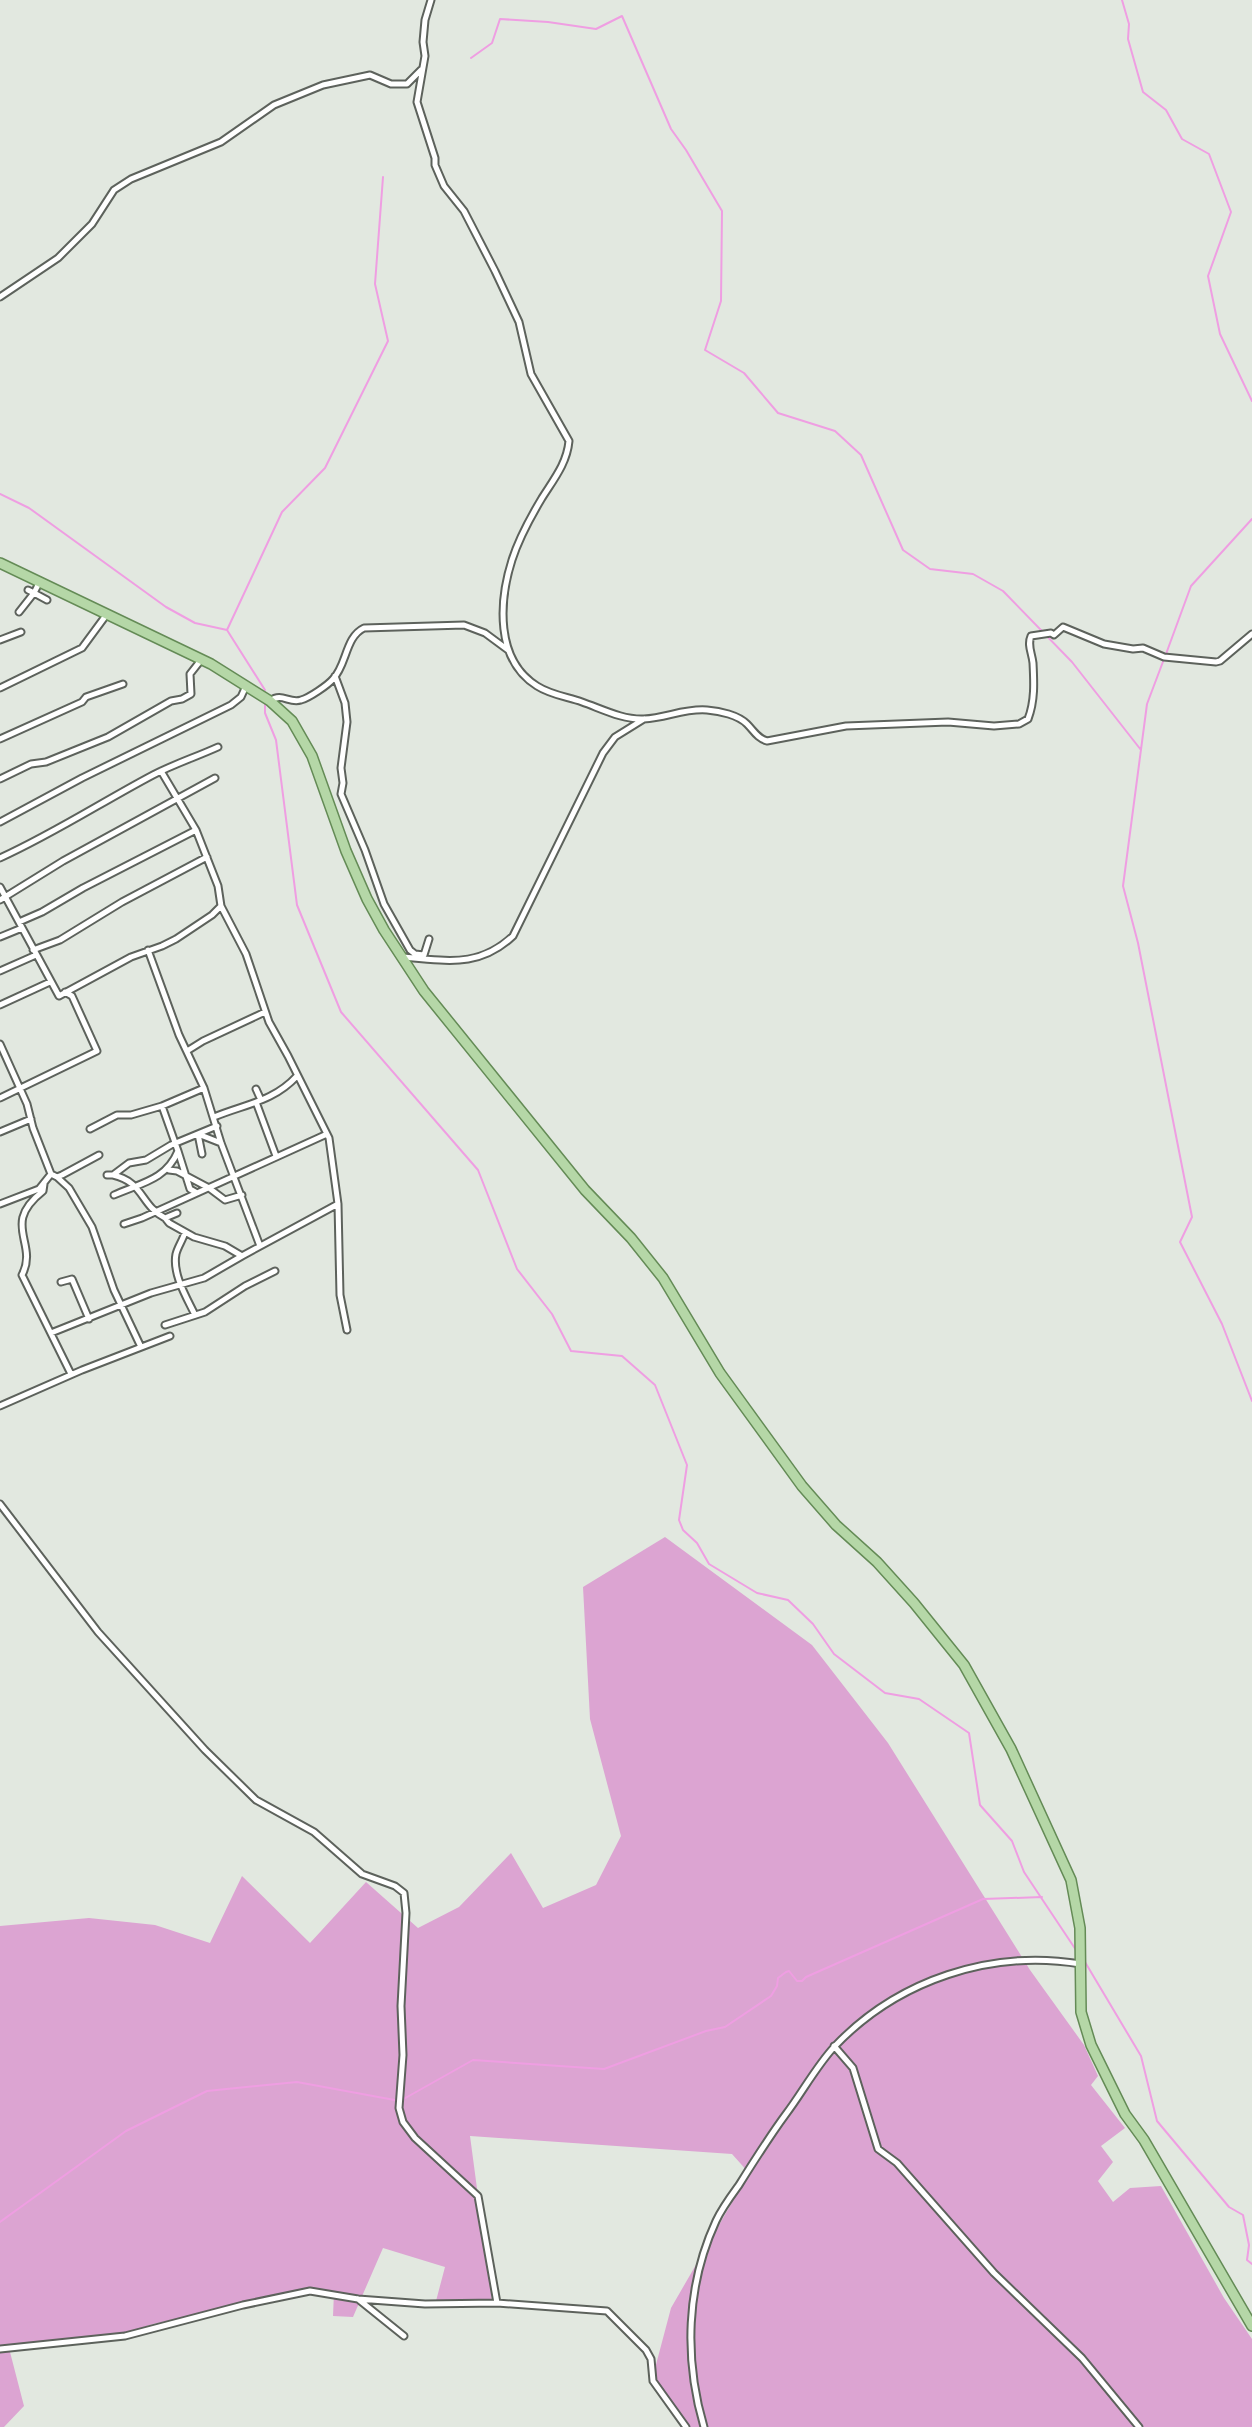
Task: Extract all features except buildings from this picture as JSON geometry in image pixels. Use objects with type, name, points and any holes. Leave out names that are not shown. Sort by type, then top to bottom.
[{"type":"main road","points":[[0,563],[201,659],[270,701],[292,720],[306,743],[358,878],[401,957],[448,1023],[585,1190],[631,1238],[663,1278],[720,1373],[802,1486],[836,1525],[877,1562],[964,1665],[1011,1749],[1071,1880],[1079,1915],[1081,2012],[1091,2045],[1125,2114],[1144,2140],[1252,2326]]},
{"type":"street","points":[[431,0],[423,33],[423,68],[417,102],[437,170],[444,186],[468,218],[495,271],[519,322],[531,374],[569,441],[565,461],[527,524],[512,559],[502,612],[508,650]]},
{"type":"street","points":[[0,297],[52,263],[68,249],[98,216],[114,190],[131,179],[221,142],[274,105],[308,90],[370,75],[391,84],[407,84],[423,68]]},
{"type":"street","points":[[19,612],[40,581]]},
{"type":"street","points":[[31,591],[47,600]]},
{"type":"street","points":[[0,688],[82,648],[107,614]]},
{"type":"street","points":[[270,701],[274,697],[301,700],[335,676],[356,633],[364,628],[464,625],[485,633],[508,650],[524,674],[542,689],[622,716],[644,719],[684,711],[708,710],[744,721],[759,737],[767,741],[839,727],[885,723],[948,722],[994,726],[1019,724],[1028,719],[1033,706],[1033,662],[1029,640],[1031,636],[1051,633],[1054,635],[1063,627],[1104,644],[1143,648],[1164,657],[1216,662],[1252,634]]},
{"type":"street","points":[[0,640],[21,632]]},
{"type":"street","points":[[0,779],[27,766],[46,762],[108,737],[171,701],[185,697],[191,692],[190,674],[201,659]]},
{"type":"street","points":[[335,676],[345,704],[347,722],[341,768],[344,783],[341,794],[384,904],[410,950],[424,955],[429,939]]},
{"type":"street","points":[[0,739],[82,702],[86,697],[122,684]]},
{"type":"street","points":[[0,822],[82,778],[231,705],[241,697],[246,686]]},
{"type":"street","points":[[401,957],[459,961],[492,953],[513,936],[603,753],[615,737],[644,719]]},
{"type":"street","points":[[0,858],[36,841],[161,771],[218,747]]},
{"type":"street","points":[[161,771],[196,830],[221,895],[221,906],[246,954],[265,1012],[327,1134],[338,1204],[340,1295],[347,1331]]},
{"type":"street","points":[[3,899],[63,861],[215,778]]},
{"type":"street","points":[[0,937],[83,888],[196,830]]},
{"type":"street","points":[[0,971],[207,857]]},
{"type":"street","points":[[0,887],[3,899],[21,925],[58,996],[148,950],[176,939],[221,906]]},
{"type":"street","points":[[148,950],[204,1088],[221,1143],[260,1246]]},
{"type":"street","points":[[0,1005],[50,982]]},
{"type":"street","points":[[0,1098],[97,1051],[72,996],[65,992]]},
{"type":"street","points":[[187,1051],[265,1012]]},
{"type":"street","points":[[0,1044],[54,1176],[69,1188],[92,1227],[114,1290],[141,1347]]},
{"type":"street","points":[[0,1063],[7,1060]]},
{"type":"street","points":[[214,1117],[288,1087],[296,1076]]},
{"type":"street","points":[[90,1129],[117,1115],[131,1115],[162,1106],[204,1088]]},
{"type":"street","points":[[256,1089],[276,1156]]},
{"type":"street","points":[[162,1106],[190,1189],[197,1193]]},
{"type":"street","points":[[0,1132],[31,1119]]},
{"type":"street","points":[[114,1195],[155,1180],[169,1170],[177,1148],[198,1134],[217,1126]]},
{"type":"street","points":[[198,1134],[221,1143]]},
{"type":"street","points":[[198,1134],[202,1154]]},
{"type":"street","points":[[124,1224],[327,1134]]},
{"type":"street","points":[[177,1148],[171,1145],[146,1160],[129,1163],[110,1175],[136,1185],[145,1202],[169,1223],[185,1232],[225,1246],[242,1256]]},
{"type":"street","points":[[0,1204],[27,1195],[54,1176],[99,1155]]},
{"type":"street","points":[[169,1170],[209,1188],[225,1200],[242,1195]]},
{"type":"street","points":[[44,1184],[43,1191],[26,1203],[19,1221],[27,1262],[22,1275],[71,1374]]},
{"type":"street","points":[[51,1333],[151,1293],[204,1278],[338,1204]]},
{"type":"street","points":[[165,1218],[177,1213]]},
{"type":"street","points":[[185,1232],[176,1254],[176,1268],[195,1315]]},
{"type":"street","points":[[165,1325],[205,1312],[245,1286],[275,1271]]},
{"type":"street","points":[[61,1282],[72,1279],[89,1319]]},
{"type":"street","points":[[0,1406],[71,1374],[170,1336]]},
{"type":"street","points":[[0,1504],[98,1632],[205,1750],[256,1800],[314,1832],[362,1874],[399,1888],[404,1893],[406,1913],[401,2006],[403,2055],[400,2115],[415,2138],[478,2196],[497,2303]]},
{"type":"street","points":[[704,2427],[690,2360],[691,2312],[699,2263],[717,2219],[773,2131],[834,2046],[858,2024],[894,1998],[957,1972],[979,1965],[1029,1959],[1054,1959],[1081,1964]]},
{"type":"street","points":[[834,2046],[853,2068],[880,2151],[897,2163],[994,2273],[1082,2358],[1139,2427]]},
{"type":"street","points":[[0,2349],[125,2336],[243,2305],[310,2291],[358,2299],[425,2304],[497,2303],[607,2311],[646,2350],[651,2359],[653,2381],[686,2427]]},
{"type":"street","points":[[358,2299],[404,2336]]},
{"type":"shaded area","points":[[665,1537],[812,1645],[888,1743],[1030,1970],[1084,2045],[1098,2076],[1091,2085],[1125,2128],[1101,2146],[1113,2162],[1098,2181],[1113,2202],[1130,2188],[1161,2186],[1224,2298],[1252,2339],[1252,2427],[689,2427],[653,2376],[671,2308],[749,2173],[732,2154],[470,2136],[492,2301],[436,2301],[445,2267],[383,2248],[353,2317],[333,2316],[334,2292],[304,2290],[153,2324],[122,2334],[10,2352],[24,2406],[4,2427],[0,2427],[0,1926],[89,1918],[155,1925],[210,1943],[242,1876],[310,1943],[366,1882],[418,1928],[459,1907],[511,1853],[543,1908],[596,1885],[621,1836],[590,1719],[583,1587]]},
{"type":"waterway","points":[[1122,0],[1129,24],[1128,39],[1143,92],[1166,110],[1182,139],[1209,154],[1231,212],[1208,276],[1220,334],[1252,401]]},
{"type":"waterway","points":[[471,58],[492,43],[500,19],[596,29],[622,16],[671,129],[722,211],[721,301],[705,350],[744,373],[778,413],[835,431],[861,455],[903,550],[930,569],[973,574],[1003,591],[1072,662],[1141,750]]},
{"type":"waterway","points":[[265,690],[227,630],[282,512],[325,468],[388,341],[375,284],[383,177]]},
{"type":"waterway","points":[[0,494],[29,508],[166,607],[195,623],[227,630]]},
{"type":"waterway","points":[[1166,654],[1191,586],[1252,519]]},
{"type":"waterway","points":[[1164,659],[1147,704],[1123,886],[1138,943],[1192,1217],[1180,1242],[1222,1324],[1252,1401]]},
{"type":"waterway","points":[[265,703],[265,713],[276,740],[297,905],[341,1012],[478,1170],[517,1269],[552,1314],[571,1351],[622,1356],[655,1385],[687,1465],[679,1520],[683,1530],[697,1543],[709,1564],[757,1593],[788,1600],[813,1624],[834,1654],[885,1693],[919,1699],[969,1733],[980,1805],[1012,1841],[1024,1872],[1076,1950]]},
{"type":"waterway","points":[[0,2222],[126,2131],[207,2091],[297,2082],[400,2101],[473,2060],[604,2069],[706,2031],[725,2027],[771,1996],[778,1978],[786,1972],[789,1971],[797,1981],[802,1981],[983,1899],[1042,1897]]},
{"type":"waterway","points":[[1085,1962],[1141,2056],[1157,2121],[1229,2207],[1243,2215],[1249,2245],[1247,2260],[1252,2264]]}]
